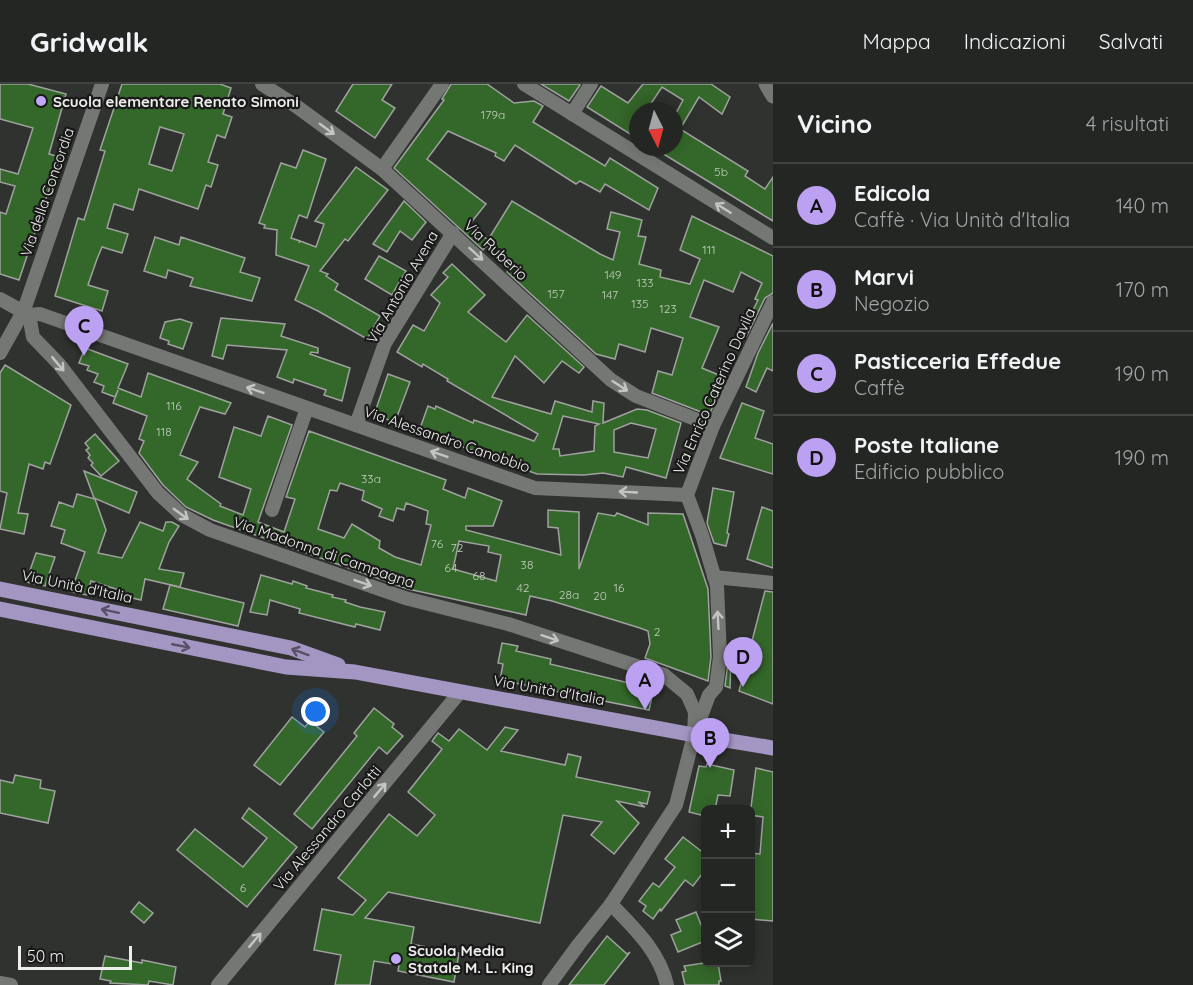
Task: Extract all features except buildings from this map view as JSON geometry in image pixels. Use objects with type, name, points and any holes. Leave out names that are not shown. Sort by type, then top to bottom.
[{"type":"main road","name":"Via Unità d'Italia","points":[[0,589],[291,648],[355,672]]},
{"type":"main road","name":"Via Unità d'Italia","points":[[0,609],[286,667],[355,672],[773,748]]},
{"type":"street","name":"Via della Concordia","points":[[0,353],[27,313],[102,84]]},
{"type":"street","name":"Via Ruberio","points":[[261,84],[296,106],[382,169],[611,380],[636,396],[714,426]]},
{"type":"street","points":[[382,169],[442,84]]},
{"type":"street","points":[[524,84],[773,238]]},
{"type":"street","points":[[572,114],[591,84]]},
{"type":"street","points":[[766,84],[773,96]]},
{"type":"street","name":"Via Antonio Avena","points":[[356,425],[385,344],[453,233]]},
{"type":"street","points":[[0,299],[27,313]]},
{"type":"street","name":"Via Enrico Caterino Davila","points":[[694,735],[709,695],[716,687],[720,657],[717,586],[687,495],[714,426],[773,302]]},
{"type":"street","name":"Via Alessandro Canobbio","points":[[27,313],[39,314],[535,488],[687,495]]},
{"type":"street","name":"Via Madonna di Campagna","points":[[27,313],[33,337],[58,364],[158,493],[182,515],[210,530],[405,598],[508,624],[664,675],[687,694],[694,712],[694,735]]},
{"type":"street","points":[[272,510],[307,408]]},
{"type":"street","points":[[714,577],[773,583]]},
{"type":"street","name":"Via Alessandro Carlotti","points":[[218,985],[460,692]]},
{"type":"street","points":[[549,985],[611,904],[676,805],[694,735]]},
{"type":"street","points":[[611,904],[648,943],[660,964],[667,985]]},
{"type":"street","points":[[0,983],[11,985]]},
{"type":"place","name":"Scuola elementare Renato Simoni","points":[[41,101]]},
{"type":"place","name":"Pasticceria Effedue","points":[[84,356]]},
{"type":"place","name":"Poste Italiane","points":[[743,687]]},
{"type":"place","name":"Edicola","points":[[645,710]]},
{"type":"place","name":"Marvi","points":[[710,768]]},
{"type":"place","name":"Scuola Media Statale M. L. King","points":[[396,959]]}]
